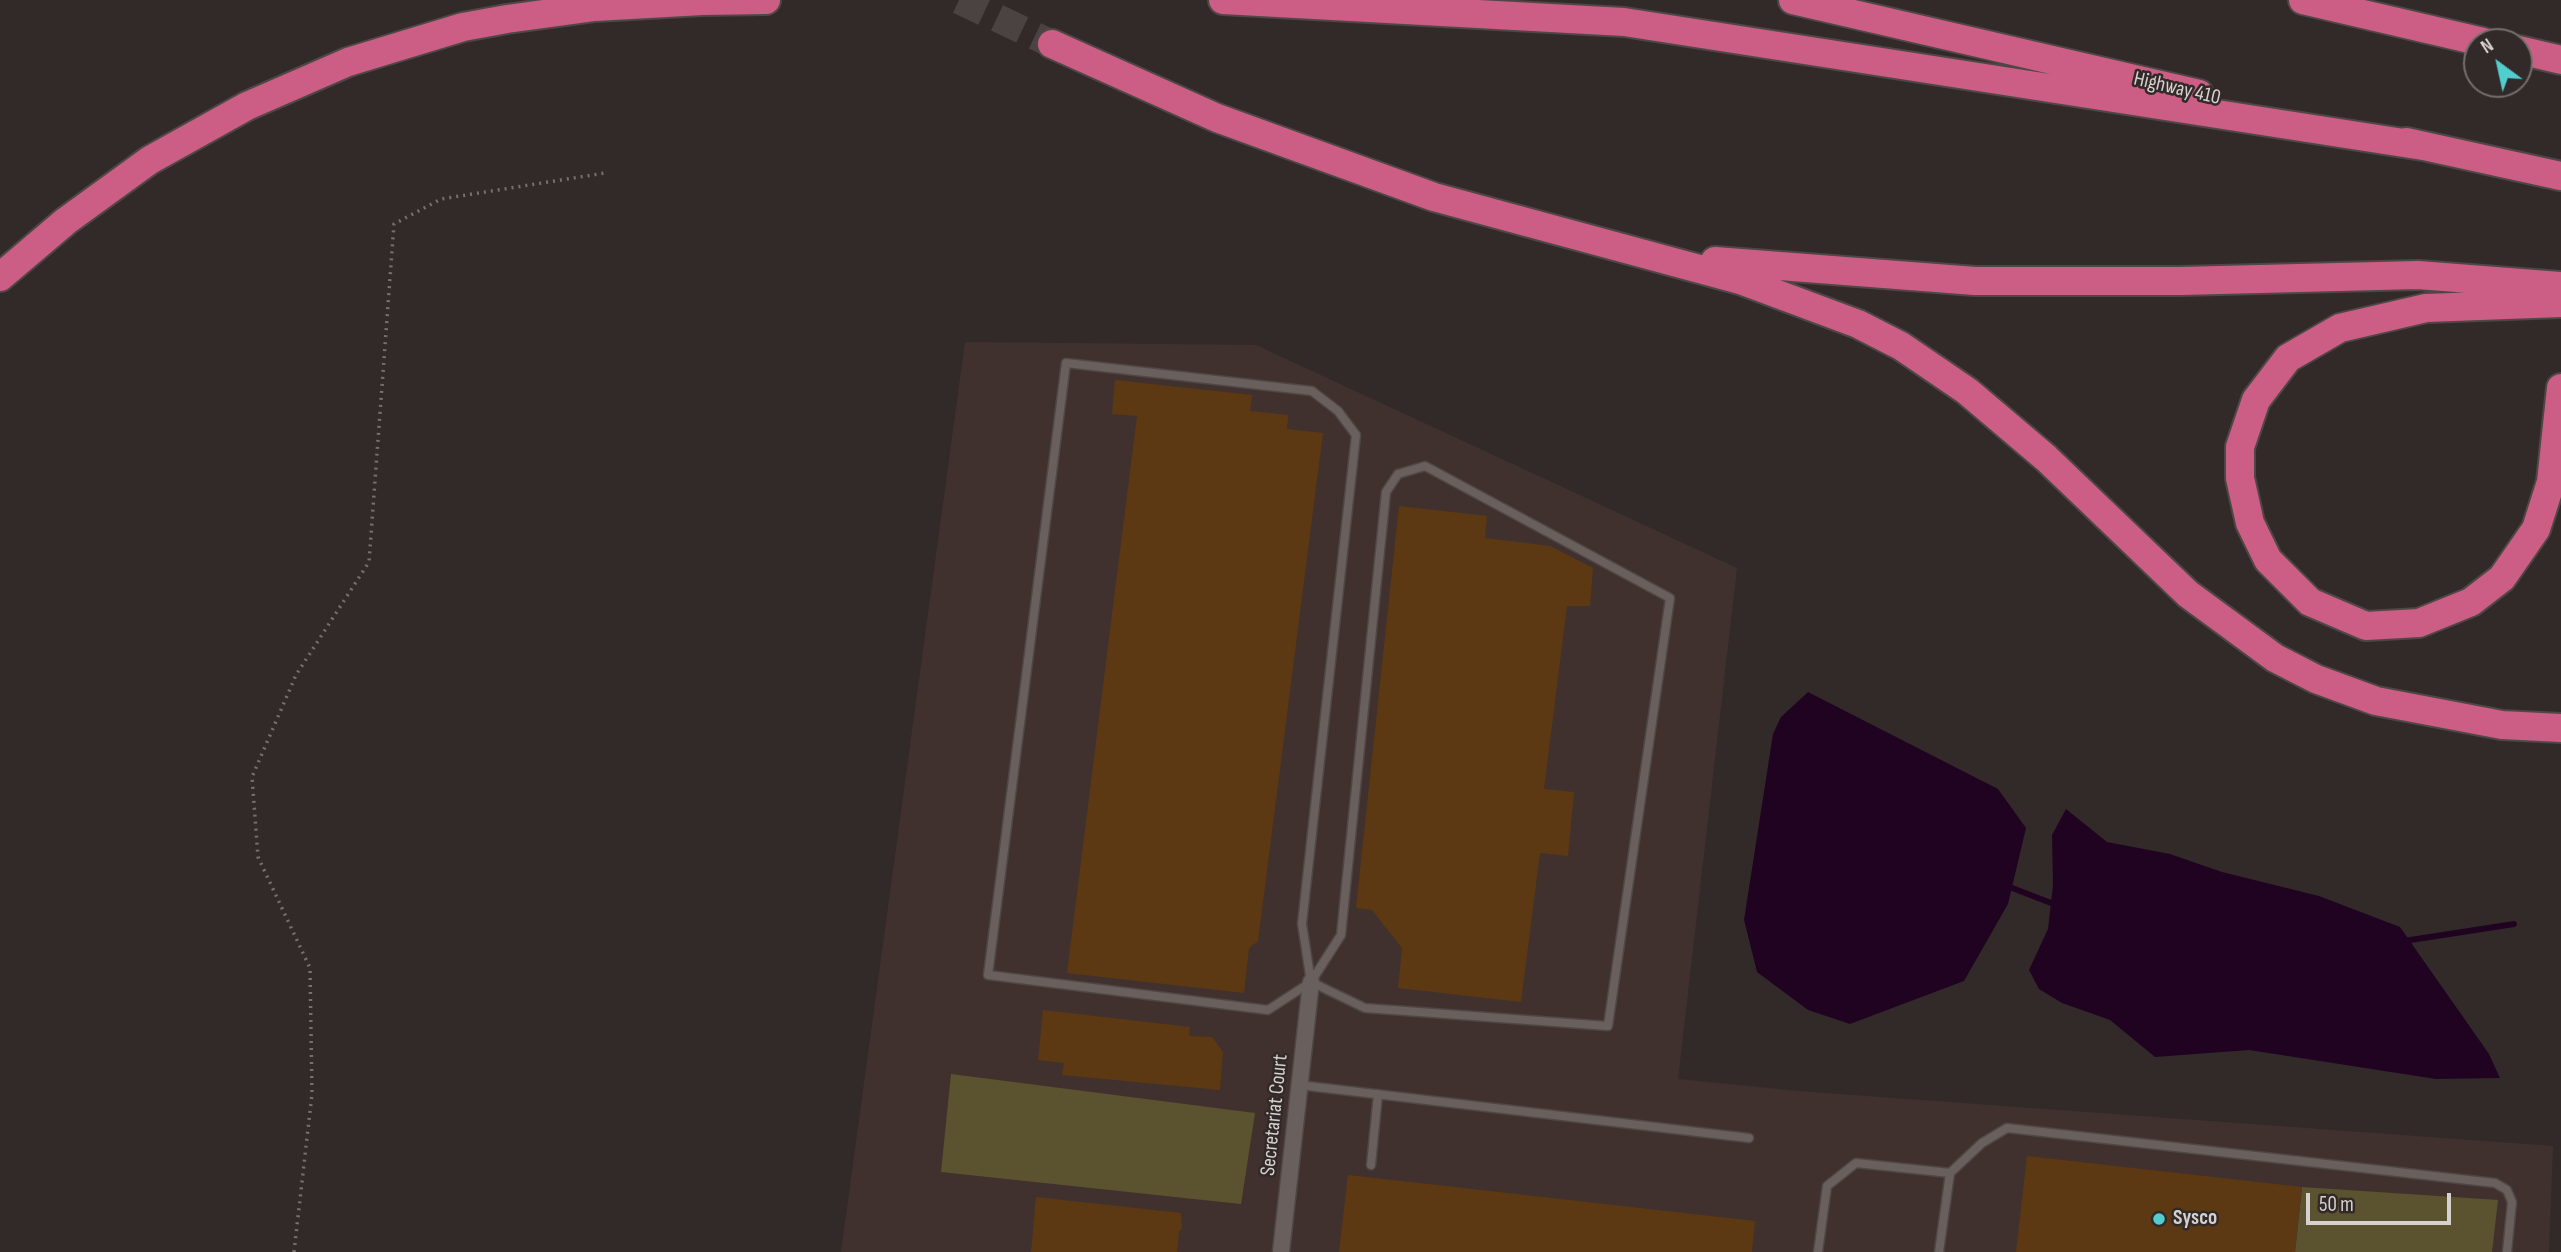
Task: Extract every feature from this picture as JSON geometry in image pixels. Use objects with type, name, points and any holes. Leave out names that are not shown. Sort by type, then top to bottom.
[{"type":"highway","points":[[0,277],[66,221],[150,160],[247,106],[348,62],[463,27],[507,19],[595,7],[766,0]]},
{"type":"highway","points":[[1223,0],[1624,22],[2423,146]]},
{"type":"highway","name":"Highway 410","points":[[1793,0],[2561,176]]},
{"type":"highway","points":[[2303,0],[2463,37]]},
{"type":"highway","points":[[1052,44],[1217,118],[1434,197],[1660,257],[1753,285],[1858,324],[1901,346],[1967,391],[2046,458],[2188,594],[2232,628],[2285,663],[2316,679],[2376,701],[2502,725],[2561,727]]},
{"type":"highway","points":[[2533,53],[2561,60]]},
{"type":"highway","points":[[1660,257],[1975,281],[2180,281],[2418,275],[2561,286]]},
{"type":"highway","points":[[2561,303],[2426,308],[2340,328],[2288,358],[2256,400],[2240,447],[2240,478],[2250,523],[2268,560],[2310,602],[2366,626],[2419,623],[2471,602],[2502,578],[2536,529],[2551,482],[2561,388]]},
{"type":"street","name":"Secretariat Court","points":[[1281,1252],[1311,982]]},
{"type":"lane","points":[[1311,982],[1302,924],[1356,435],[1338,411],[1312,391],[1066,363],[988,975],[1268,1010],[1311,982],[1340,935],[1386,492],[1398,474],[1425,466],[1670,598],[1608,1026],[1366,1009],[1311,982]]},
{"type":"lane","points":[[1299,1085],[1749,1138]]},
{"type":"lane","points":[[1371,1165],[1378,1094]]},
{"type":"lane","points":[[1939,1252],[1951,1173],[1982,1143],[2007,1128],[2495,1182],[2507,1190],[2512,1202],[2507,1252]]},
{"type":"lane","points":[[1818,1252],[1827,1186],[1856,1163],[1951,1173]]},
{"type":"path","points":[[294,1252],[312,1094],[310,968],[258,857],[252,777],[296,676],[369,562],[394,224],[441,198],[604,173]]},
{"type":"shaded area","points":[[965,342],[1256,345],[1737,568],[1678,1079],[1798,1091],[2553,1146],[2549,1252],[841,1252]]},
{"type":"shaded area","points":[[1808,692],[1998,789],[2026,828],[2008,904],[1964,981],[1850,1024],[1808,1010],[1757,972],[1744,920],[1773,734],[1781,717]]},
{"type":"shaded area","points":[[2066,809],[2107,842],[2170,854],[2222,872],[2319,896],[2400,927],[2489,1054],[2500,1078],[2436,1079],[2249,1050],[2155,1057],[2110,1020],[2062,1003],[2039,989],[2029,970],[2048,929],[2053,885],[2052,835]]},
{"type":"shaded area","points":[[951,1074],[1255,1113],[1241,1204],[941,1172]]},
{"type":"shaded area","points":[[2302,1187],[2498,1200],[2492,1252],[2295,1252]]},
{"type":"building","points":[[1115,380],[1252,395],[1250,411],[1288,415],[1287,429],[1323,433],[1258,941],[1249,948],[1244,993],[1067,973],[1137,416],[1112,414]]},
{"type":"building","points":[[1399,506],[1487,516],[1485,538],[1550,546],[1593,568],[1590,606],[1567,606],[1544,789],[1574,792],[1568,856],[1540,853],[1521,1002],[1398,988],[1402,948],[1372,910],[1356,908]]},
{"type":"building","points":[[1043,1010],[1190,1027],[1189,1036],[1212,1037],[1223,1052],[1220,1090],[1062,1075],[1064,1063],[1038,1060]]},
{"type":"building","name":"Sysco","points":[[2027,1156],[2302,1187],[2295,1252],[2016,1252]]},
{"type":"building","points":[[1348,1175],[1755,1221],[1752,1252],[1339,1252]]},
{"type":"building","points":[[1036,1197],[1181,1213],[1182,1229],[1179,1231],[1177,1252],[1031,1252]]},
{"type":"waterway","points":[[2007,886],[2059,904]]},
{"type":"waterway","points":[[2404,941],[2514,924]]},
{"type":"tunnel","points":[[959,0],[1052,44]]},
{"type":"place","name":"Sysco","points":[[2159,1219]]}]
